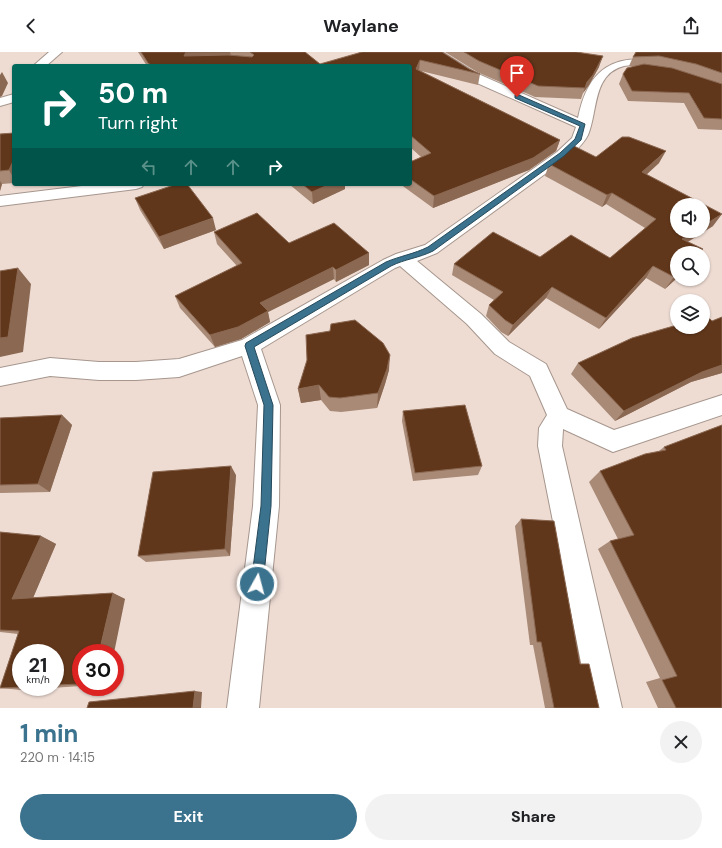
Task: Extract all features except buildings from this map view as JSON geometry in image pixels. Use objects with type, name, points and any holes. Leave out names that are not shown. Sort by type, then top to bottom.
[{"type":"street","points":[[42,64],[56,52]]},
{"type":"street","points":[[434,52],[472,76],[583,125]]},
{"type":"street","points":[[0,377],[50,367],[99,371],[136,371],[179,368],[249,346],[402,258],[419,255],[430,249],[562,154],[578,140],[591,94],[598,79],[617,63],[623,61],[648,62],[664,65],[678,71]]},
{"type":"street","points":[[0,102],[12,99]]},
{"type":"street","points":[[0,201],[120,186]]},
{"type":"street","points":[[402,258],[474,319],[502,348],[538,370],[559,416],[613,441],[722,405]]},
{"type":"street","points":[[243,708],[266,506],[269,405],[249,346]]},
{"type":"street","points":[[559,416],[551,428],[550,446],[606,708]]},
{"type":"route","points":[[257,584],[266,506],[269,405],[249,346],[389,264],[402,258],[419,255],[430,249],[562,154],[578,140],[583,125],[517,97]]}]
